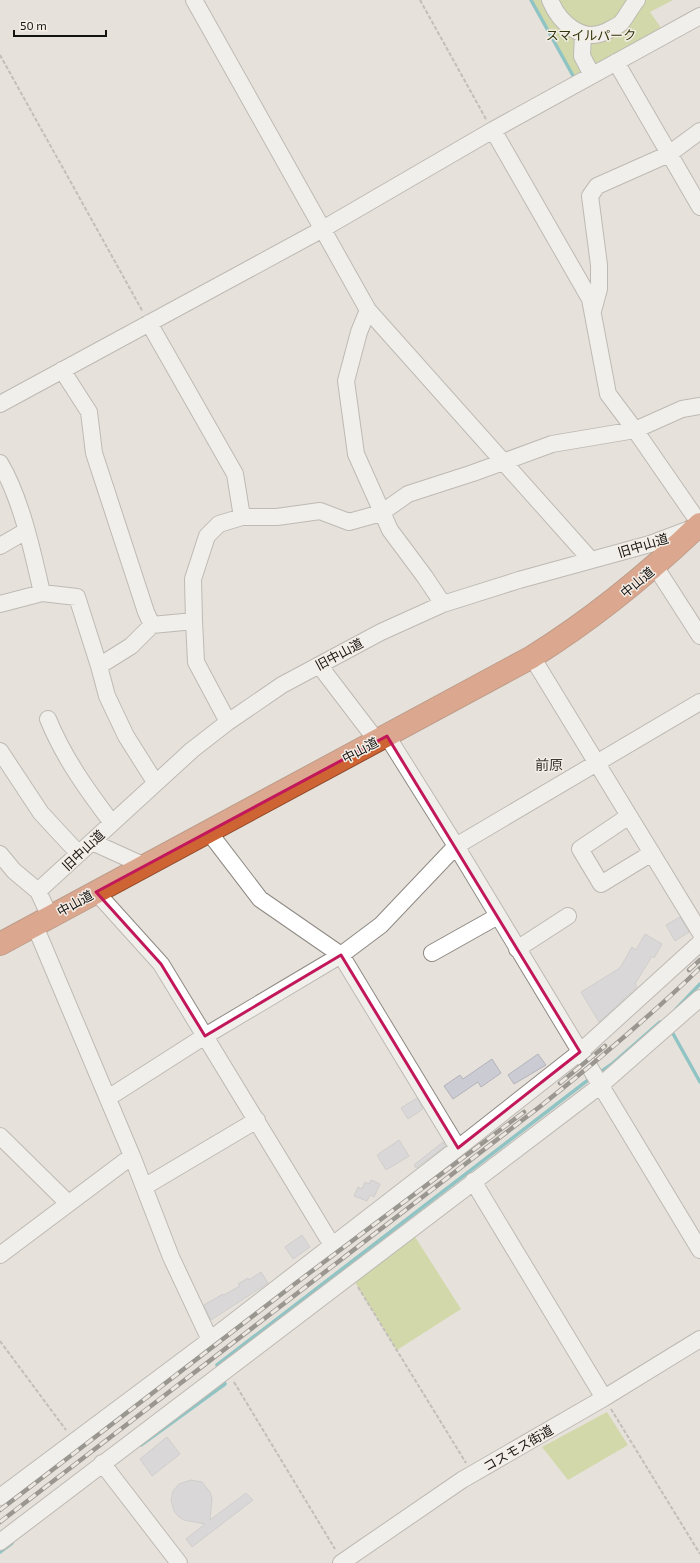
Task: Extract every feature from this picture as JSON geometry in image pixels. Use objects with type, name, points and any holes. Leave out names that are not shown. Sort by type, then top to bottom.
[{"type":"highway","name":"中山道","points":[[0,944],[532,657],[605,608],[655,566],[700,524]]},
{"type":"street","points":[[194,0],[368,310],[591,560]]},
{"type":"street","points":[[550,0],[554,11],[567,26],[583,34],[602,33],[620,24],[637,0]]},
{"type":"street","points":[[0,404],[322,230],[493,130],[700,16]]},
{"type":"street","points":[[583,34],[582,56],[592,75]]},
{"type":"street","points":[[616,62],[700,207]]},
{"type":"street","points":[[493,130],[590,298],[608,394],[635,430],[700,524]]},
{"type":"street","points":[[593,311],[599,289],[599,265],[590,196],[597,186],[669,154],[700,131]]},
{"type":"street","points":[[368,310],[359,332],[346,381],[356,454],[381,513],[390,530],[425,577],[442,604]]},
{"type":"street","points":[[149,323],[235,474],[242,517]]},
{"type":"street","points":[[62,370],[89,412],[94,452],[146,612],[152,625]]},
{"type":"street","points":[[228,722],[196,662],[194,621],[193,579],[207,536],[219,524],[242,517],[276,517],[320,511],[349,522],[381,513],[408,494],[552,444],[635,430],[682,409],[700,406]]},
{"type":"street","points":[[0,463],[5,483],[26,531],[42,594]]},
{"type":"street","name":"旧中山道","points":[[38,891],[155,782],[228,722],[282,685],[410,617],[442,604],[650,544],[700,524]]},
{"type":"street","points":[[0,546],[26,531]]},
{"type":"street","points":[[655,566],[700,636]]},
{"type":"street","points":[[0,604],[42,594],[77,597],[107,696],[126,736],[155,782]]},
{"type":"street","points":[[99,666],[131,646],[152,625],[194,621]]},
{"type":"street","points":[[532,657],[700,932]]},
{"type":"street","points":[[319,665],[382,738],[456,846],[700,1250]]},
{"type":"street","points":[[108,1098],[205,1036],[341,955],[381,926],[456,846],[598,764],[700,702]]},
{"type":"street","points":[[48,719],[59,745],[83,786],[112,823]]},
{"type":"street","points":[[0,751],[42,813],[79,854]]},
{"type":"street","points":[[629,816],[580,849],[601,884],[652,853]]},
{"type":"street","points":[[208,831],[260,899],[341,955],[458,1148]]},
{"type":"street","points":[[92,842],[144,866]]},
{"type":"street","points":[[0,854],[14,871],[38,891],[42,921],[108,1098],[171,1257],[210,1340]]},
{"type":"street","points":[[96,892],[161,964],[332,1245]]},
{"type":"street","points":[[432,954],[498,916]]},
{"type":"street","points":[[517,948],[568,916]]},
{"type":"street","points":[[0,1497],[210,1340],[580,1052],[700,943]]},
{"type":"street","points":[[0,1542],[350,1274],[601,1085],[700,998]]},
{"type":"street","points":[[144,1186],[257,1120]]},
{"type":"street","points":[[0,1136],[68,1203]]},
{"type":"street","points":[[0,1255],[132,1156]]},
{"type":"street","points":[[473,1182],[604,1398]]},
{"type":"street","name":"コスモス街道","points":[[342,1562],[472,1474],[604,1398],[700,1339]]},
{"type":"street","points":[[102,1463],[179,1563]]},
{"type":"path","points":[[420,0],[493,130]]},
{"type":"path","points":[[0,55],[149,323]]},
{"type":"path","points":[[350,1274],[472,1474]]},
{"type":"path","points":[[0,1341],[74,1441]]},
{"type":"path","points":[[226,1369],[342,1562]]},
{"type":"path","points":[[604,1398],[700,1554]]},
{"type":"highlighted area","points":[[387,736],[580,1052],[458,1148],[341,955],[205,1036],[161,964],[96,892]]},
{"type":"green space","name":"スマイルパーク","points":[[531,0],[673,0],[650,12],[666,35],[577,84]]},
{"type":"green space","points":[[410,1229],[461,1309],[397,1350],[350,1274]]},
{"type":"green space","points":[[607,1412],[628,1445],[568,1480],[542,1447]]},
{"type":"building","points":[[680,917],[689,932],[675,941],[666,925]]},
{"type":"building","points":[[645,934],[662,944],[654,958],[652,956],[635,984],[637,987],[599,1022],[581,992],[620,968],[632,947],[636,950]]},
{"type":"building","points":[[538,1054],[546,1065],[514,1084],[508,1075]]},
{"type":"building","points":[[492,1059],[501,1073],[481,1087],[478,1082],[453,1099],[444,1086],[460,1075],[463,1079]]},
{"type":"building","points":[[417,1098],[423,1109],[408,1119],[401,1108]]},
{"type":"building","points":[[399,1140],[409,1156],[386,1170],[377,1155]]},
{"type":"building","points":[[443,1142],[445,1146],[416,1168],[414,1165]]},
{"type":"building","points":[[371,1180],[380,1184],[374,1197],[370,1195],[367,1201],[354,1196],[358,1187],[362,1189],[365,1182],[369,1184]]},
{"type":"building","points":[[302,1235],[310,1247],[293,1259],[285,1247]]},
{"type":"building","points":[[261,1272],[268,1283],[211,1320],[204,1305],[240,1286],[238,1284],[248,1278],[249,1280]]},
{"type":"building","points":[[167,1437],[180,1454],[152,1476],[140,1459]]},
{"type":"building","points":[[191,1480],[202,1482],[210,1492],[212,1499],[210,1520],[246,1493],[253,1500],[192,1547],[186,1539],[205,1524],[184,1520],[178,1516],[174,1511],[171,1500],[173,1491],[179,1484]]},
{"type":"waterway","points":[[531,0],[576,81]]},
{"type":"waterway","points":[[676,1009],[700,984]]},
{"type":"waterway","points":[[599,1073],[612,1064],[660,1022]]},
{"type":"waterway","points":[[671,1030],[700,1082]]},
{"type":"waterway","points":[[219,1369],[217,1365],[592,1077]]},
{"type":"waterway","points":[[141,1445],[225,1384],[223,1379]]},
{"type":"waterway","points":[[0,1552],[12,1543]]},
{"type":"railway","points":[[689,970],[700,960]]},
{"type":"railway","points":[[0,1522],[542,1105],[623,1038],[700,968]]},
{"type":"railway","points":[[560,1083],[605,1046]]},
{"type":"railway","points":[[0,1510],[292,1286],[524,1112]]},
{"type":"district","name":"前原","points":[[549,764]]}]
